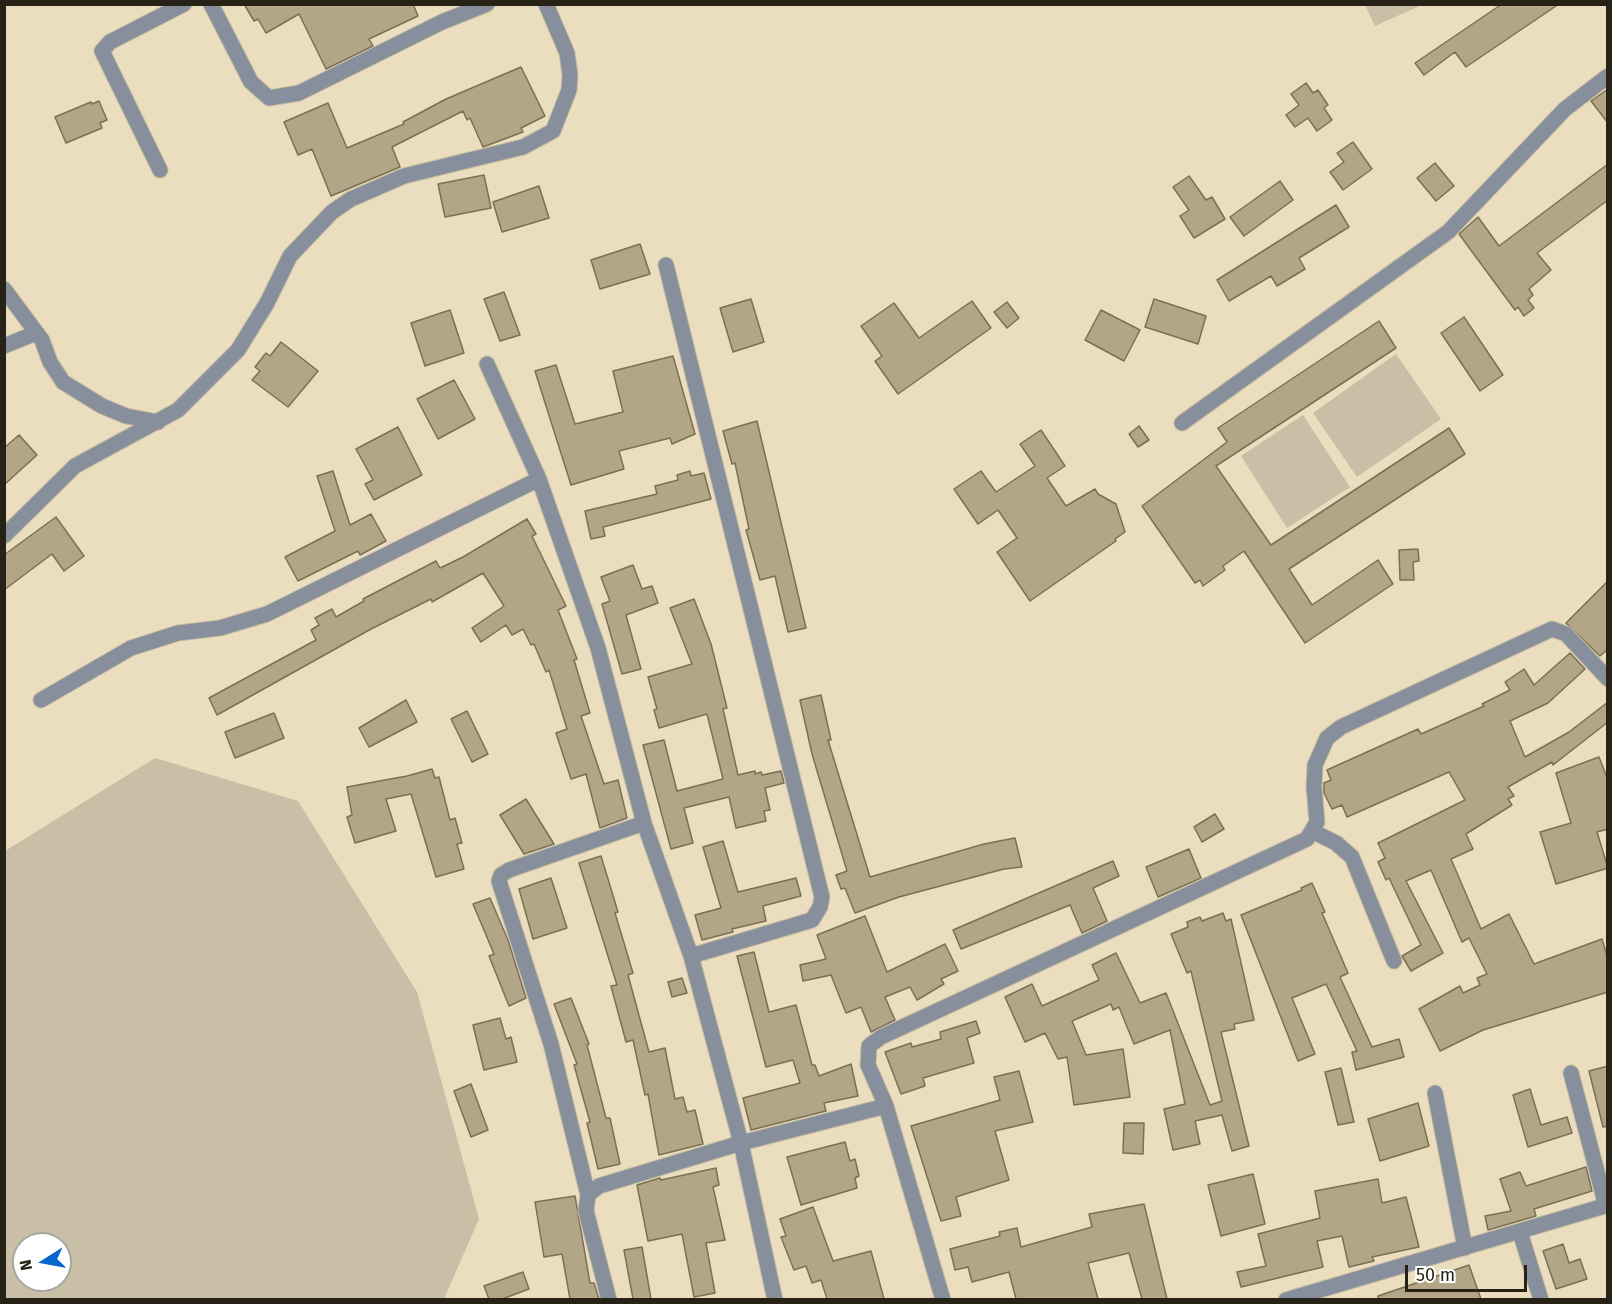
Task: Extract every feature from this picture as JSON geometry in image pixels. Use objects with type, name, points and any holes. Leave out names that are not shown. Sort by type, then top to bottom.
[{"type":"street","points":[[160,170],[102,51],[110,42],[184,4]]},
{"type":"street","points":[[211,4],[251,82],[269,98],[299,93],[442,22],[487,4]]},
{"type":"street","points":[[4,536],[75,466],[178,410],[238,350],[267,303],[290,256],[332,212],[351,199],[404,176],[444,165],[476,161],[523,147],[553,131],[569,90],[570,75],[567,53],[546,4]]},
{"type":"street","points":[[1182,423],[1448,232],[1565,110],[1608,76]]},
{"type":"street","points":[[666,265],[822,897],[820,907],[812,920],[691,956]]},
{"type":"street","points":[[4,289],[36,333],[63,382],[102,406],[126,416],[158,422]]},
{"type":"street","points":[[4,346],[36,333]]},
{"type":"street","points":[[487,364],[539,479],[598,648],[644,823],[691,956],[741,1143],[775,1299]]},
{"type":"street","points":[[41,700],[131,648],[178,633],[220,628],[267,614],[539,479]]},
{"type":"street","points":[[943,1299],[886,1106],[868,1065],[869,1046],[881,1037],[1307,839],[1314,832],[1317,822],[1314,788],[1315,765],[1327,738],[1341,728],[1552,629],[1566,634],[1608,679]]},
{"type":"street","points":[[609,1299],[586,1211],[588,1195],[551,1044],[499,881],[501,875],[509,870],[644,823]]},
{"type":"street","points":[[1314,832],[1336,843],[1352,857],[1394,961]]},
{"type":"street","points":[[1286,1299],[1607,1205],[1571,1073]]},
{"type":"street","points":[[1435,1093],[1466,1248]]},
{"type":"street","points":[[588,1195],[599,1186],[741,1143],[886,1106]]},
{"type":"street","points":[[1520,1232],[1541,1299]]},
{"type":"shaded area","points":[[1365,5],[1422,5],[1375,26]]},
{"type":"shaded area","points":[[1396,354],[1441,419],[1357,477],[1313,413]]},
{"type":"shaded area","points":[[1303,415],[1350,487],[1287,528],[1241,456]]},
{"type":"shaded area","points":[[155,758],[298,801],[417,992],[479,1219],[444,1299],[5,1299],[5,851]]},
{"type":"building","points":[[244,4],[413,4],[418,16],[369,39],[373,46],[326,69],[299,14],[266,33],[258,19],[254,21]]},
{"type":"building","points":[[1502,4],[1559,4],[1466,67],[1455,52],[1424,75],[1415,63]]},
{"type":"building","points":[[521,67],[545,116],[521,128],[523,132],[483,147],[470,118],[467,120],[463,111],[392,147],[400,167],[331,196],[312,149],[298,155],[284,122],[328,103],[347,148],[404,124],[403,122],[446,99]]},
{"type":"building","points":[[1306,83],[1313,93],[1318,90],[1328,105],[1324,108],[1332,120],[1317,131],[1308,118],[1295,127],[1286,115],[1299,105],[1291,94]]},
{"type":"building","points":[[1608,89],[1608,123],[1591,101]]},
{"type":"building","points":[[99,101],[107,120],[100,123],[102,128],[66,143],[55,117]]},
{"type":"building","points":[[1353,142],[1372,169],[1343,190],[1330,172],[1344,162],[1337,153]]},
{"type":"building","points":[[1435,163],[1454,186],[1436,201],[1417,178]]},
{"type":"building","points":[[1608,164],[1608,200],[1537,253],[1551,270],[1529,289],[1533,295],[1528,300],[1534,308],[1524,316],[1518,307],[1515,310],[1459,234],[1478,217],[1499,246]]},
{"type":"building","points":[[484,175],[491,208],[445,217],[438,184]]},
{"type":"building","points":[[1189,176],[1206,200],[1212,197],[1225,219],[1194,238],[1180,216],[1189,210],[1173,187]]},
{"type":"building","points":[[1280,181],[1293,200],[1244,236],[1230,217]]},
{"type":"building","points":[[539,186],[549,218],[502,232],[493,202]]},
{"type":"building","points":[[1336,205],[1349,227],[1299,258],[1305,269],[1277,286],[1271,276],[1229,301],[1217,280]]},
{"type":"building","points":[[640,244],[650,274],[600,289],[591,260]]},
{"type":"building","points":[[504,292],[520,335],[500,341],[484,299]]},
{"type":"building","points":[[751,299],[764,342],[733,352],[720,308]]},
{"type":"building","points":[[1154,299],[1206,316],[1198,344],[1145,327]]},
{"type":"building","points":[[972,301],[991,328],[898,394],[875,361],[882,356],[861,326],[894,303],[919,338]]},
{"type":"building","points":[[1007,302],[1019,318],[1007,328],[994,312]]},
{"type":"building","points":[[450,310],[464,353],[425,366],[411,323]]},
{"type":"building","points":[[1101,310],[1140,330],[1124,361],[1085,340]]},
{"type":"building","points":[[1464,317],[1503,375],[1480,391],[1441,333]]},
{"type":"building","points":[[1379,321],[1396,348],[1216,466],[1271,545],[1449,428],[1465,454],[1289,569],[1312,605],[1378,560],[1393,584],[1305,643],[1244,551],[1223,566],[1225,570],[1203,586],[1200,580],[1195,583],[1142,506],[1227,442],[1218,428]]},
{"type":"building","points":[[281,342],[318,371],[288,407],[252,380],[260,371],[255,367],[266,353],[270,356]]},
{"type":"building","points":[[673,356],[695,434],[672,444],[670,438],[619,451],[624,469],[571,485],[535,371],[556,365],[575,424],[623,412],[613,371]]},
{"type":"building","points":[[454,380],[475,419],[438,439],[417,399]]},
{"type":"building","points":[[757,421],[806,628],[788,632],[775,576],[760,580],[746,530],[749,529],[735,463],[732,464],[723,431]]},
{"type":"building","points":[[1139,426],[1149,440],[1138,447],[1129,434]]},
{"type":"building","points":[[398,427],[422,475],[374,500],[365,484],[373,480],[356,449]]},
{"type":"building","points":[[1041,430],[1065,466],[1047,478],[1066,506],[1095,489],[1098,494],[1116,504],[1125,532],[1115,539],[1116,541],[1030,601],[997,552],[1017,538],[998,510],[978,524],[954,489],[981,471],[996,492],[1035,466],[1020,444]]},
{"type":"building","points":[[19,435],[37,455],[4,485],[4,448]]},
{"type":"building","points":[[333,471],[350,525],[371,514],[386,541],[360,555],[358,551],[298,581],[285,557],[335,531],[317,476]]},
{"type":"building","points":[[690,471],[691,476],[704,473],[711,499],[603,527],[605,536],[591,539],[585,511],[657,494],[655,486],[678,480],[677,475]]},
{"type":"building","points":[[56,517],[84,556],[64,571],[52,554],[4,590],[4,555]]},
{"type":"building","points":[[527,519],[536,534],[532,536],[566,606],[558,610],[577,659],[574,660],[590,713],[581,716],[604,784],[618,780],[627,818],[600,828],[586,774],[571,779],[556,733],[567,729],[549,670],[546,672],[534,644],[531,645],[523,629],[512,635],[506,625],[481,642],[472,628],[504,606],[483,573],[432,602],[431,599],[371,629],[217,715],[209,698],[316,640],[311,630],[319,625],[315,618],[332,609],[336,617],[364,601],[363,599],[436,561],[440,568],[463,557]]},
{"type":"building","points":[[1418,549],[1419,561],[1413,562],[1414,580],[1400,580],[1399,550]]},
{"type":"building","points":[[633,565],[642,589],[652,586],[658,603],[626,615],[641,669],[622,674],[602,604],[610,601],[601,577]]},
{"type":"building","points":[[1608,581],[1608,649],[1600,656],[1566,623]]},
{"type":"building","points":[[694,599],[711,644],[727,708],[723,709],[738,775],[755,771],[755,774],[761,772],[762,775],[781,771],[784,783],[765,788],[770,810],[764,811],[766,821],[736,828],[729,797],[684,808],[693,843],[671,849],[643,745],[664,740],[677,791],[723,779],[707,714],[659,728],[654,710],[657,709],[648,677],[692,664],[670,608]]},
{"type":"building","points":[[1570,653],[1585,669],[1548,703],[1510,721],[1525,757],[1569,732],[1608,702],[1608,722],[1553,765],[1552,762],[1508,787],[1514,796],[1508,799],[1512,805],[1466,834],[1473,849],[1451,859],[1481,929],[1509,914],[1534,964],[1602,939],[1608,959],[1608,992],[1483,1030],[1440,1051],[1419,1009],[1460,986],[1463,993],[1480,985],[1477,978],[1487,974],[1469,938],[1462,942],[1431,870],[1406,881],[1443,953],[1411,971],[1402,956],[1421,945],[1389,878],[1386,880],[1378,862],[1385,858],[1378,843],[1465,800],[1449,772],[1347,817],[1342,805],[1332,809],[1324,793],[1324,783],[1331,780],[1327,770],[1418,729],[1421,734],[1484,706],[1482,704],[1510,690],[1505,682],[1524,669],[1534,685]]},
{"type":"building","points":[[821,695],[831,740],[828,740],[870,877],[984,844],[1015,838],[1022,867],[1004,869],[899,897],[855,913],[845,888],[841,889],[836,875],[847,871],[812,754],[800,700]]},
{"type":"building","points":[[406,700],[417,722],[369,747],[359,728]]},
{"type":"building","points":[[467,711],[488,754],[472,762],[451,719]]},
{"type":"building","points":[[274,713],[284,738],[235,758],[225,732]]},
{"type":"building","points":[[1599,757],[1608,780],[1608,829],[1597,832],[1608,868],[1556,884],[1540,832],[1571,823],[1556,773]]},
{"type":"building","points":[[432,769],[435,778],[439,777],[450,820],[455,818],[462,843],[457,844],[464,869],[436,877],[411,794],[386,799],[396,831],[355,843],[347,817],[352,815],[347,787]]},
{"type":"building","points":[[526,799],[554,844],[524,854],[500,815]]},
{"type":"building","points":[[1215,814],[1224,829],[1202,842],[1194,827]]},
{"type":"building","points":[[723,841],[738,892],[796,878],[801,896],[763,906],[766,921],[732,929],[733,932],[702,940],[695,915],[721,908],[703,847]]},
{"type":"building","points":[[1189,849],[1201,878],[1158,897],[1146,867]]},
{"type":"building","points":[[601,856],[633,973],[628,975],[649,1052],[665,1048],[675,1099],[683,1097],[687,1112],[695,1110],[703,1144],[659,1155],[648,1094],[645,1095],[633,1040],[626,1042],[611,986],[617,985],[579,863]]},
{"type":"building","points":[[1113,861],[1119,876],[1093,888],[1107,921],[1082,933],[1070,905],[961,949],[953,930]]},
{"type":"building","points":[[551,878],[567,928],[533,939],[519,889]]},
{"type":"building","points":[[1312,883],[1325,912],[1322,913],[1348,973],[1340,977],[1372,1047],[1399,1039],[1404,1057],[1356,1070],[1352,1052],[1357,1051],[1326,984],[1292,998],[1315,1054],[1298,1061],[1241,915],[1302,890],[1301,888]]},
{"type":"building","points":[[490,898],[508,940],[526,998],[509,1006],[489,956],[494,954],[473,904]]},
{"type":"building","points":[[1223,913],[1226,921],[1231,919],[1254,1020],[1234,1024],[1235,1029],[1221,1032],[1249,1146],[1232,1151],[1222,1115],[1195,1121],[1200,1144],[1173,1150],[1164,1109],[1185,1104],[1170,1030],[1134,1044],[1119,1007],[1113,1010],[1111,1004],[1072,1021],[1086,1055],[1123,1049],[1130,1097],[1074,1105],[1067,1057],[1058,1059],[1045,1033],[1025,1042],[1005,997],[1032,984],[1042,1006],[1099,980],[1092,965],[1116,953],[1140,1003],[1166,993],[1210,1105],[1222,1101],[1191,971],[1187,973],[1171,934],[1188,927],[1187,922],[1200,917],[1202,921]]},
{"type":"building","points":[[865,916],[887,972],[945,944],[958,971],[941,979],[944,984],[917,1000],[910,987],[885,997],[895,1020],[871,1032],[861,1007],[846,1013],[831,975],[803,981],[800,965],[826,959],[817,935]]},
{"type":"building","points":[[754,952],[769,1012],[796,1005],[812,1065],[815,1065],[819,1076],[851,1064],[858,1096],[824,1103],[826,1111],[751,1130],[743,1098],[800,1083],[793,1060],[766,1067],[737,956]]},
{"type":"building","points":[[682,978],[687,993],[672,997],[668,982]]},
{"type":"building","points":[[571,998],[589,1044],[587,1045],[606,1118],[610,1118],[620,1164],[598,1169],[587,1123],[590,1122],[574,1065],[577,1064],[554,1004]]},
{"type":"building","points":[[500,1018],[506,1039],[511,1037],[517,1062],[484,1070],[473,1025]]},
{"type":"building","points":[[976,1021],[980,1033],[967,1038],[974,1063],[923,1078],[925,1086],[901,1094],[885,1052],[911,1043],[912,1047],[941,1039],[940,1032]]},
{"type":"building","points":[[1608,1066],[1608,1126],[1603,1127],[1589,1071]]},
{"type":"building","points":[[1341,1068],[1354,1122],[1338,1125],[1325,1072]]},
{"type":"building","points":[[1019,1071],[1033,1122],[995,1131],[1009,1180],[956,1197],[961,1216],[941,1221],[911,1126],[1000,1100],[994,1077]]},
{"type":"building","points":[[471,1084],[488,1130],[471,1137],[454,1091]]},
{"type":"building","points":[[1530,1089],[1541,1125],[1567,1117],[1572,1133],[1528,1147],[1513,1095]]},
{"type":"building","points":[[1418,1103],[1429,1146],[1380,1161],[1368,1119]]},
{"type":"building","points":[[1124,1123],[1144,1123],[1143,1154],[1123,1153]]},
{"type":"building","points":[[845,1142],[850,1161],[855,1159],[859,1176],[855,1178],[857,1188],[801,1205],[787,1157]]},
{"type":"building","points":[[1586,1167],[1592,1191],[1534,1209],[1536,1216],[1488,1230],[1485,1216],[1511,1211],[1500,1179],[1520,1172],[1526,1186]]},
{"type":"building","points":[[716,1168],[719,1185],[713,1187],[725,1240],[706,1243],[715,1293],[694,1297],[682,1234],[648,1241],[637,1185],[660,1178],[661,1180]]},
{"type":"building","points":[[1253,1174],[1265,1224],[1221,1236],[1208,1185]]},
{"type":"building","points":[[1378,1179],[1382,1203],[1406,1197],[1419,1247],[1372,1257],[1374,1261],[1349,1267],[1342,1236],[1317,1241],[1323,1267],[1241,1287],[1237,1272],[1266,1266],[1258,1234],[1320,1218],[1315,1191]]},
{"type":"building","points":[[575,1196],[590,1283],[594,1283],[599,1299],[570,1299],[562,1254],[544,1257],[535,1202]]},
{"type":"building","points":[[1144,1204],[1167,1299],[1142,1299],[1129,1253],[1088,1263],[1098,1299],[1016,1299],[1009,1272],[972,1282],[968,1267],[955,1270],[950,1249],[1000,1236],[999,1232],[1017,1228],[1021,1247],[1092,1227],[1089,1214]]},
{"type":"building","points":[[813,1207],[833,1261],[871,1251],[884,1299],[827,1299],[821,1280],[812,1283],[806,1266],[794,1270],[781,1237],[786,1236],[780,1219]]},
{"type":"building","points":[[1563,1244],[1569,1263],[1580,1259],[1587,1279],[1556,1289],[1543,1251]]},
{"type":"building","points":[[642,1247],[651,1299],[633,1299],[624,1250]]},
{"type":"building","points":[[1469,1265],[1481,1299],[1378,1299],[1378,1296]]},
{"type":"building","points":[[523,1272],[529,1289],[502,1299],[489,1299],[484,1286]]}]
